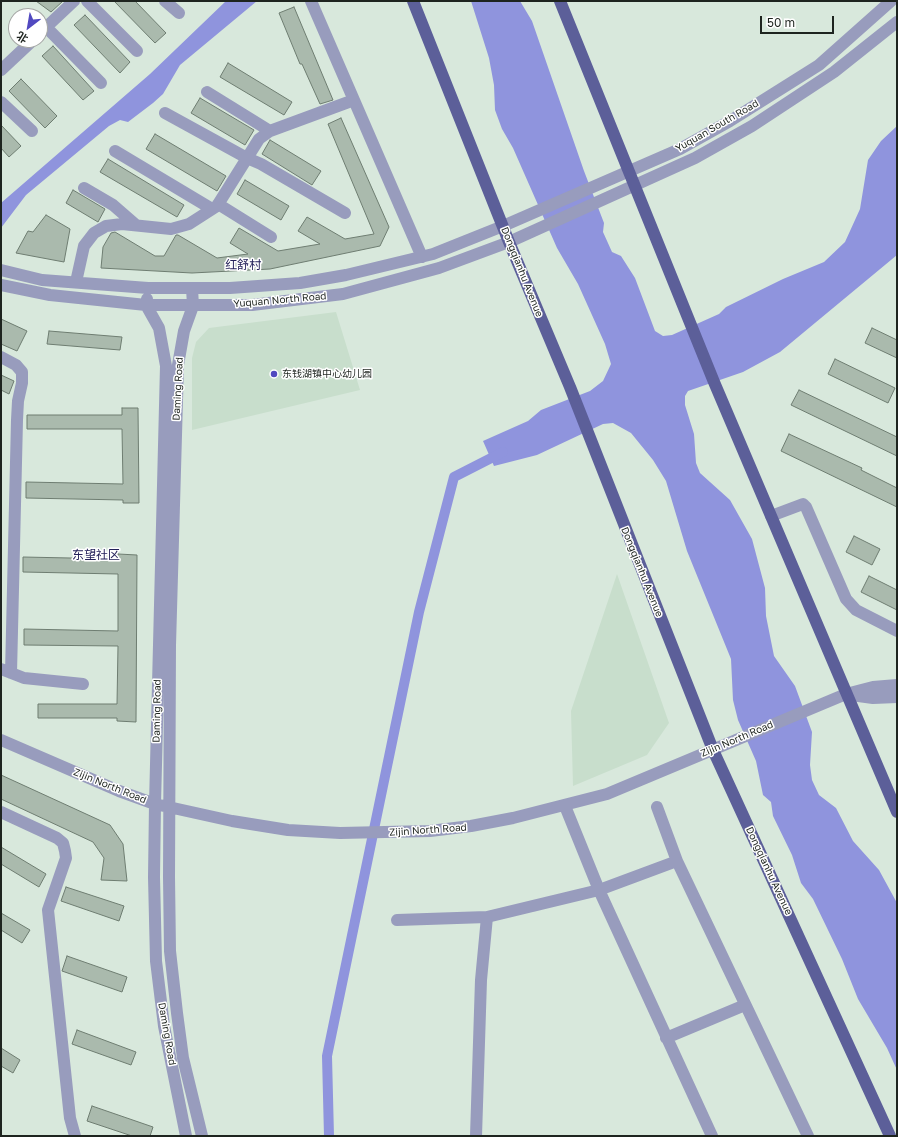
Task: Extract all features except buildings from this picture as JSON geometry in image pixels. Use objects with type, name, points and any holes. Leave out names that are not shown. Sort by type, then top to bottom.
[{"type":"main road","name":"Dongqianhu Avenue","points":[[413,1],[509,242],[570,388],[713,750],[890,1136]]},
{"type":"main road","points":[[560,1],[714,382],[897,812]]},
{"type":"street","points":[[48,25],[74,1]]},
{"type":"street","points":[[87,1],[137,51]]},
{"type":"street","points":[[165,1],[179,13]]},
{"type":"street","points":[[310,1],[422,257]]},
{"type":"street","name":"Yuquan South Road","points":[[523,218],[680,149],[730,121],[819,65],[891,1]]},
{"type":"street","name":"Yuquan South Road","points":[[527,234],[621,193],[695,158],[752,126],[834,72],[897,22]]},
{"type":"street","points":[[48,35],[101,83]]},
{"type":"street","points":[[1,70],[24,48]]},
{"type":"street","points":[[206,92],[270,130]]},
{"type":"street","points":[[76,282],[84,246],[94,233],[106,226],[122,224],[171,228],[189,224],[215,206],[259,139],[270,130],[354,100]]},
{"type":"street","points":[[1,102],[32,131]]},
{"type":"street","points":[[165,112],[247,158],[261,164],[345,213]]},
{"type":"street","points":[[115,151],[271,237]]},
{"type":"street","points":[[84,188],[113,205],[136,225]]},
{"type":"street","name":"Yuquan North Road","points":[[1,270],[42,280],[148,288],[230,288],[300,283],[346,275],[422,257],[523,218]]},
{"type":"street","name":"Yuquan North Road","points":[[1,285],[50,295],[146,305],[252,305],[343,294],[439,268],[527,234]]},
{"type":"street","points":[[146,305],[148,288]]},
{"type":"street","name":"Daming Road","points":[[192,288],[193,306],[184,331],[178,365],[170,645],[168,807],[170,951],[176,1013],[183,1058],[202,1136]]},
{"type":"street","name":"Daming Road","points":[[146,305],[159,328],[166,366],[155,804],[154,877],[156,961],[164,1026],[186,1136]]},
{"type":"street","points":[[1,357],[16,365],[22,372],[22,383],[18,401],[6,671],[24,678],[83,684]]},
{"type":"street","points":[[771,516],[803,504],[806,507],[846,599],[856,610],[897,631]]},
{"type":"street","name":"Zijin North Road","points":[[1,740],[119,791],[155,804],[232,821],[288,830],[340,833],[393,833],[471,826],[565,806],[607,794],[818,704],[846,694],[873,687],[897,685]]},
{"type":"street","points":[[846,694],[873,698],[897,697]]},
{"type":"street","points":[[565,806],[599,890],[712,1136]]},
{"type":"street","points":[[657,807],[677,861],[808,1136]]},
{"type":"street","points":[[1,812],[57,838],[63,843],[65,851],[66,858],[48,910],[70,1118],[75,1136]]},
{"type":"street","points":[[397,920],[487,917],[599,890],[677,861]]},
{"type":"street","points":[[476,1136],[481,980],[487,917]]},
{"type":"street","points":[[666,1038],[745,1005]]},
{"type":"shaded area","name":"东钱湖镇中心幼儿园","points":[[336,312],[360,390],[192,430],[192,358],[196,342],[209,328]]},
{"type":"shaded area","points":[[617,574],[669,723],[647,755],[573,786],[571,711]]},
{"type":"water","points":[[226,1],[257,1],[180,65],[163,94],[153,103],[128,122],[120,120],[109,126],[26,195],[1,228],[1,203],[150,74]]},
{"type":"water","points":[[471,1],[520,1],[532,21],[584,171],[604,223],[603,232],[612,252],[621,256],[635,278],[655,331],[663,336],[672,335],[719,314],[726,307],[783,279],[824,262],[845,242],[860,209],[868,160],[881,141],[897,126],[897,255],[780,352],[743,372],[688,391],[685,396],[685,405],[694,434],[696,463],[700,473],[730,500],[752,539],[765,588],[766,616],[774,656],[795,686],[812,732],[810,765],[812,780],[819,795],[836,808],[853,841],[879,870],[897,903],[897,1070],[887,1048],[858,999],[842,959],[813,899],[801,883],[792,855],[773,816],[771,802],[763,795],[756,761],[738,720],[733,700],[731,659],[687,551],[666,481],[653,460],[631,433],[613,423],[603,424],[537,455],[494,466],[483,441],[528,421],[541,410],[590,391],[603,381],[611,364],[605,344],[578,284],[557,248],[513,148],[502,129],[495,110],[494,85],[489,58]]},
{"type":"waterway","points":[[329,1136],[327,1056],[419,612],[454,477],[503,452]]},
{"type":"place","name":"东钱湖镇中心幼儿园","points":[[274,374]]},
{"type":"district","name":"红舒村","points":[[243,265]]},
{"type":"district","name":"东望社区","points":[[96,555]]}]
